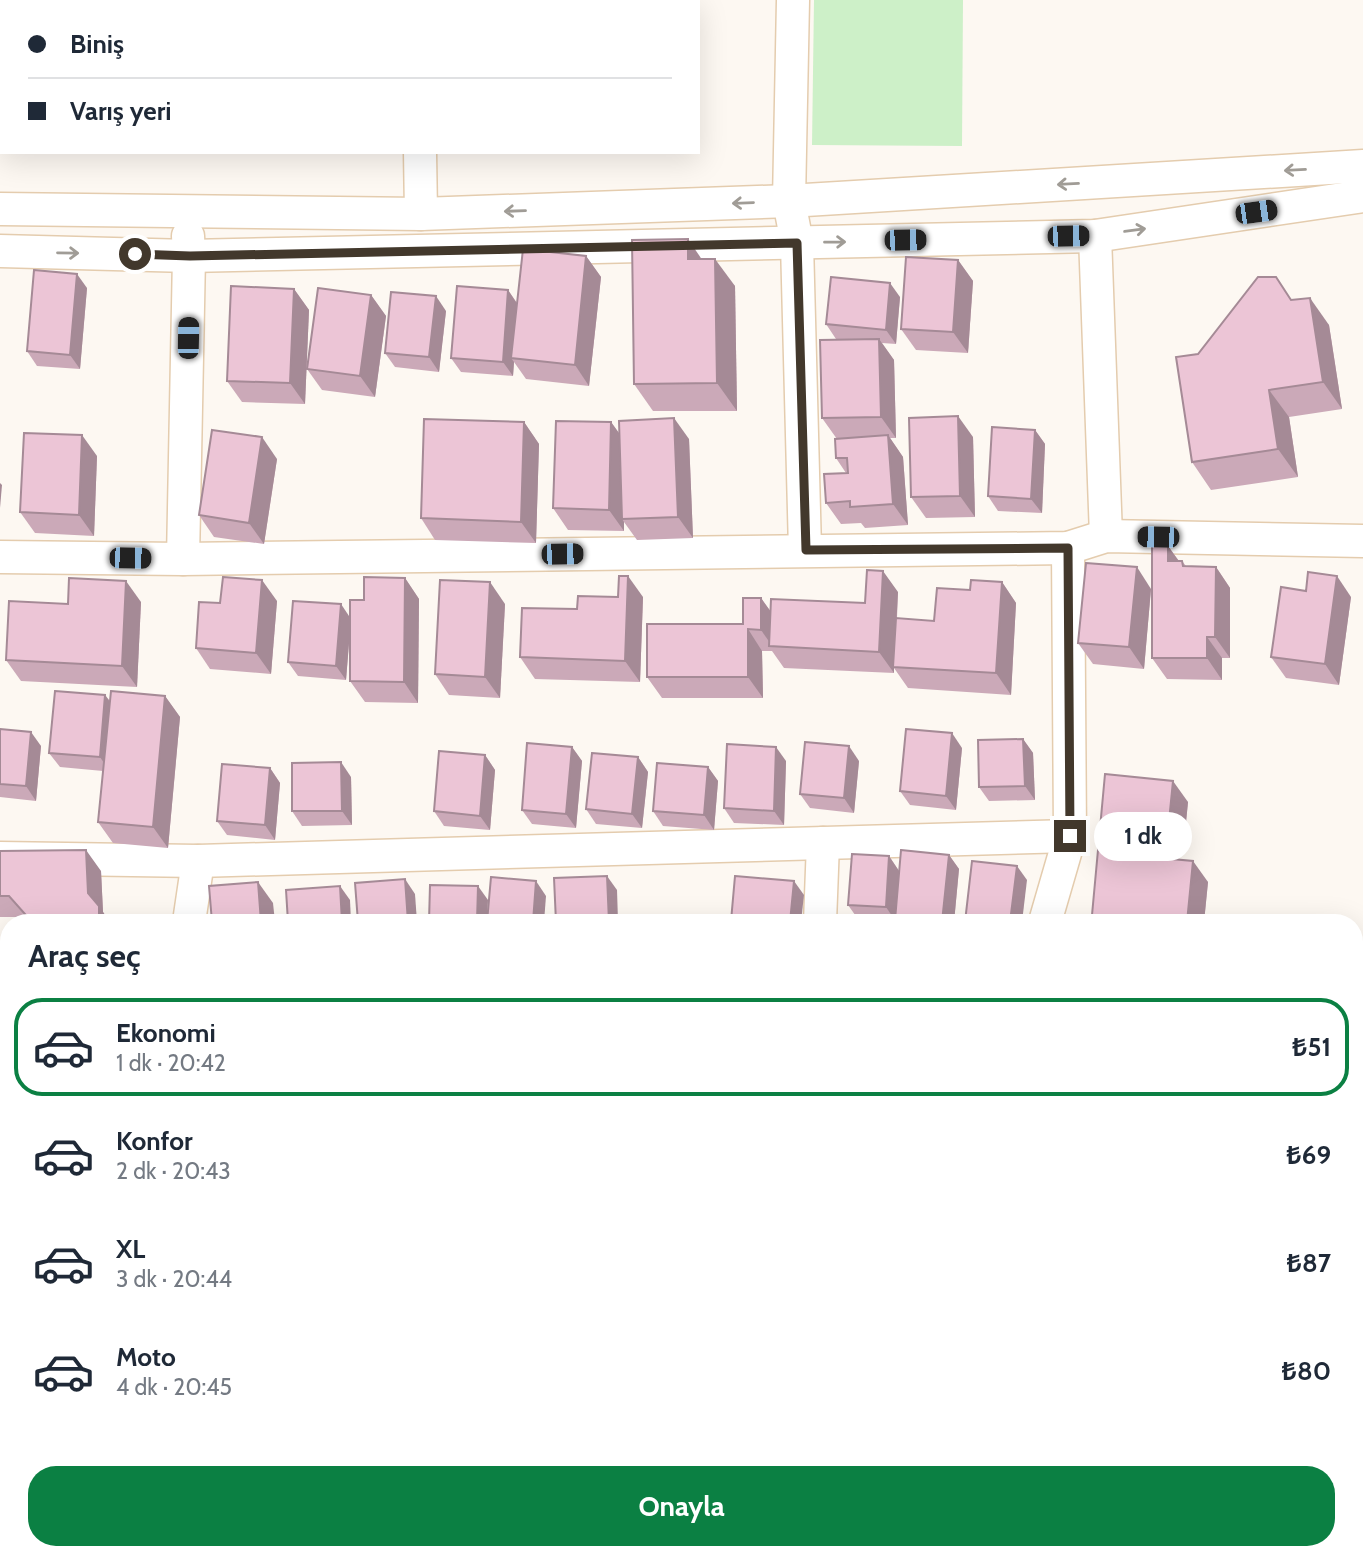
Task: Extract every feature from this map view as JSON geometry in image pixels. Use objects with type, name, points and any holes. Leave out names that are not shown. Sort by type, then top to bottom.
[{"type":"street","points":[[793,0],[789,201],[797,243],[806,550]]},
{"type":"street","points":[[420,154],[421,214]]},
{"type":"street","points":[[0,209],[421,214],[789,201],[1363,166]]},
{"type":"street","points":[[0,251],[190,256],[1095,236],[1363,196]]},
{"type":"street","points":[[183,559],[190,256],[186,210]]},
{"type":"street","points":[[1095,236],[1106,536]]},
{"type":"street","points":[[0,557],[183,559],[1068,548],[1106,536],[1363,541]]},
{"type":"street","points":[[1047,914],[1070,836],[1068,548]]},
{"type":"street","points":[[0,858],[198,861],[1070,836]]},
{"type":"street","points":[[820,914],[823,843]]},
{"type":"street","points":[[190,914],[198,861]]},
{"type":"green space","points":[[814,0],[963,0],[962,146],[812,145]]},
{"type":"building","points":[[688,239],[688,259],[715,259],[717,383],[634,384],[632,240]]},
{"type":"building","points":[[523,249],[586,256],[575,365],[511,358]]},
{"type":"building","points":[[906,257],[958,260],[953,332],[901,329]]},
{"type":"building","points":[[34,270],[77,274],[70,355],[27,351]]},
{"type":"building","points":[[831,277],[890,283],[886,330],[826,324]]},
{"type":"building","points":[[1258,277],[1276,277],[1291,300],[1310,298],[1323,382],[1269,390],[1278,449],[1192,462],[1176,357],[1198,354]]},
{"type":"building","points":[[231,286],[294,289],[290,383],[227,381]]},
{"type":"building","points":[[457,286],[508,290],[503,362],[451,358]]},
{"type":"building","points":[[318,288],[371,295],[360,376],[307,369]]},
{"type":"building","points":[[391,292],[436,296],[429,357],[385,353]]},
{"type":"building","points":[[879,339],[881,417],[822,418],[820,340]]},
{"type":"building","points":[[958,416],[960,496],[911,497],[909,418]]},
{"type":"building","points":[[674,418],[678,517],[622,519],[619,421]]},
{"type":"building","points":[[424,419],[524,422],[521,522],[421,518]]},
{"type":"building","points":[[556,421],[611,422],[609,510],[553,508]]},
{"type":"building","points":[[992,427],[1035,430],[1031,499],[988,496]]},
{"type":"building","points":[[212,430],[262,437],[249,523],[199,515]]},
{"type":"building","points":[[24,433],[82,435],[79,515],[20,512]]},
{"type":"building","points":[[888,435],[893,504],[850,507],[850,501],[826,503],[824,474],[848,473],[847,458],[836,458],[835,439]]},
{"type":"building","points":[[1152,546],[1168,546],[1168,561],[1182,561],[1183,566],[1216,567],[1215,637],[1207,637],[1207,658],[1152,658]]},
{"type":"building","points":[[1086,563],[1137,567],[1129,647],[1078,643]]},
{"type":"building","points":[[867,570],[883,571],[879,652],[769,646],[771,599],[865,603]]},
{"type":"building","points":[[1308,572],[1337,576],[1325,664],[1271,657],[1281,587],[1306,591]]},
{"type":"building","points":[[619,576],[628,576],[625,661],[520,657],[522,608],[577,609],[578,596],[618,597]]},
{"type":"building","points":[[223,577],[262,580],[256,653],[196,648],[199,602],[220,603]]},
{"type":"building","points":[[364,577],[405,578],[404,682],[350,681],[350,600],[364,600]]},
{"type":"building","points":[[69,578],[126,581],[122,666],[6,660],[9,601],[68,604]]},
{"type":"building","points":[[440,580],[490,582],[485,677],[435,674]]},
{"type":"building","points":[[971,580],[1002,582],[996,673],[893,667],[896,618],[934,621],[937,588],[970,590]]},
{"type":"building","points":[[743,598],[761,598],[761,630],[748,629],[748,677],[647,677],[647,624],[743,624]]},
{"type":"building","points":[[293,601],[341,604],[336,666],[288,662]]},
{"type":"building","points":[[55,691],[105,695],[100,757],[49,753]]},
{"type":"building","points":[[111,691],[165,696],[153,827],[98,822]]},
{"type":"building","points":[[0,729],[31,732],[26,786],[0,784]]},
{"type":"building","points":[[906,729],[952,733],[946,796],[900,791]]},
{"type":"building","points":[[1023,739],[1025,786],[979,787],[978,740]]},
{"type":"building","points":[[805,742],[849,746],[844,798],[800,794]]},
{"type":"building","points":[[527,743],[572,747],[566,814],[522,810]]},
{"type":"building","points":[[727,744],[776,747],[774,811],[724,808]]},
{"type":"building","points":[[439,751],[485,755],[480,816],[434,811]]},
{"type":"building","points":[[592,753],[638,757],[632,814],[586,809]]},
{"type":"building","points":[[341,762],[342,811],[292,811],[292,763]]},
{"type":"building","points":[[657,763],[708,767],[704,815],[653,811]]},
{"type":"building","points":[[222,764],[270,768],[265,825],[217,821]]},
{"type":"building","points":[[1105,774],[1173,781],[1169,821],[1154,819],[1150,857],[1193,861],[1188,914],[1092,914]]},
{"type":"building","points":[[86,850],[88,893],[99,906],[99,914],[25,914],[9,896],[0,896],[0,851]]},
{"type":"building","points":[[901,850],[949,855],[943,914],[896,914]]},
{"type":"building","points":[[852,854],[889,856],[886,907],[848,905]]},
{"type":"building","points":[[972,861],[1017,866],[1011,914],[966,914]]},
{"type":"building","points":[[607,876],[609,914],[556,914],[554,878]]},
{"type":"building","points":[[735,876],[794,881],[791,914],[732,914]]},
{"type":"building","points":[[491,877],[536,881],[534,914],[488,914]]},
{"type":"building","points":[[405,879],[407,914],[357,914],[355,883]]},
{"type":"building","points":[[258,882],[260,914],[211,914],[209,886]]},
{"type":"building","points":[[430,885],[478,886],[477,914],[429,914]]},
{"type":"building","points":[[340,886],[342,914],[288,914],[286,890]]},
{"type":"route","points":[[135,254],[190,256],[797,243],[806,550],[1068,548],[1070,836]]}]
